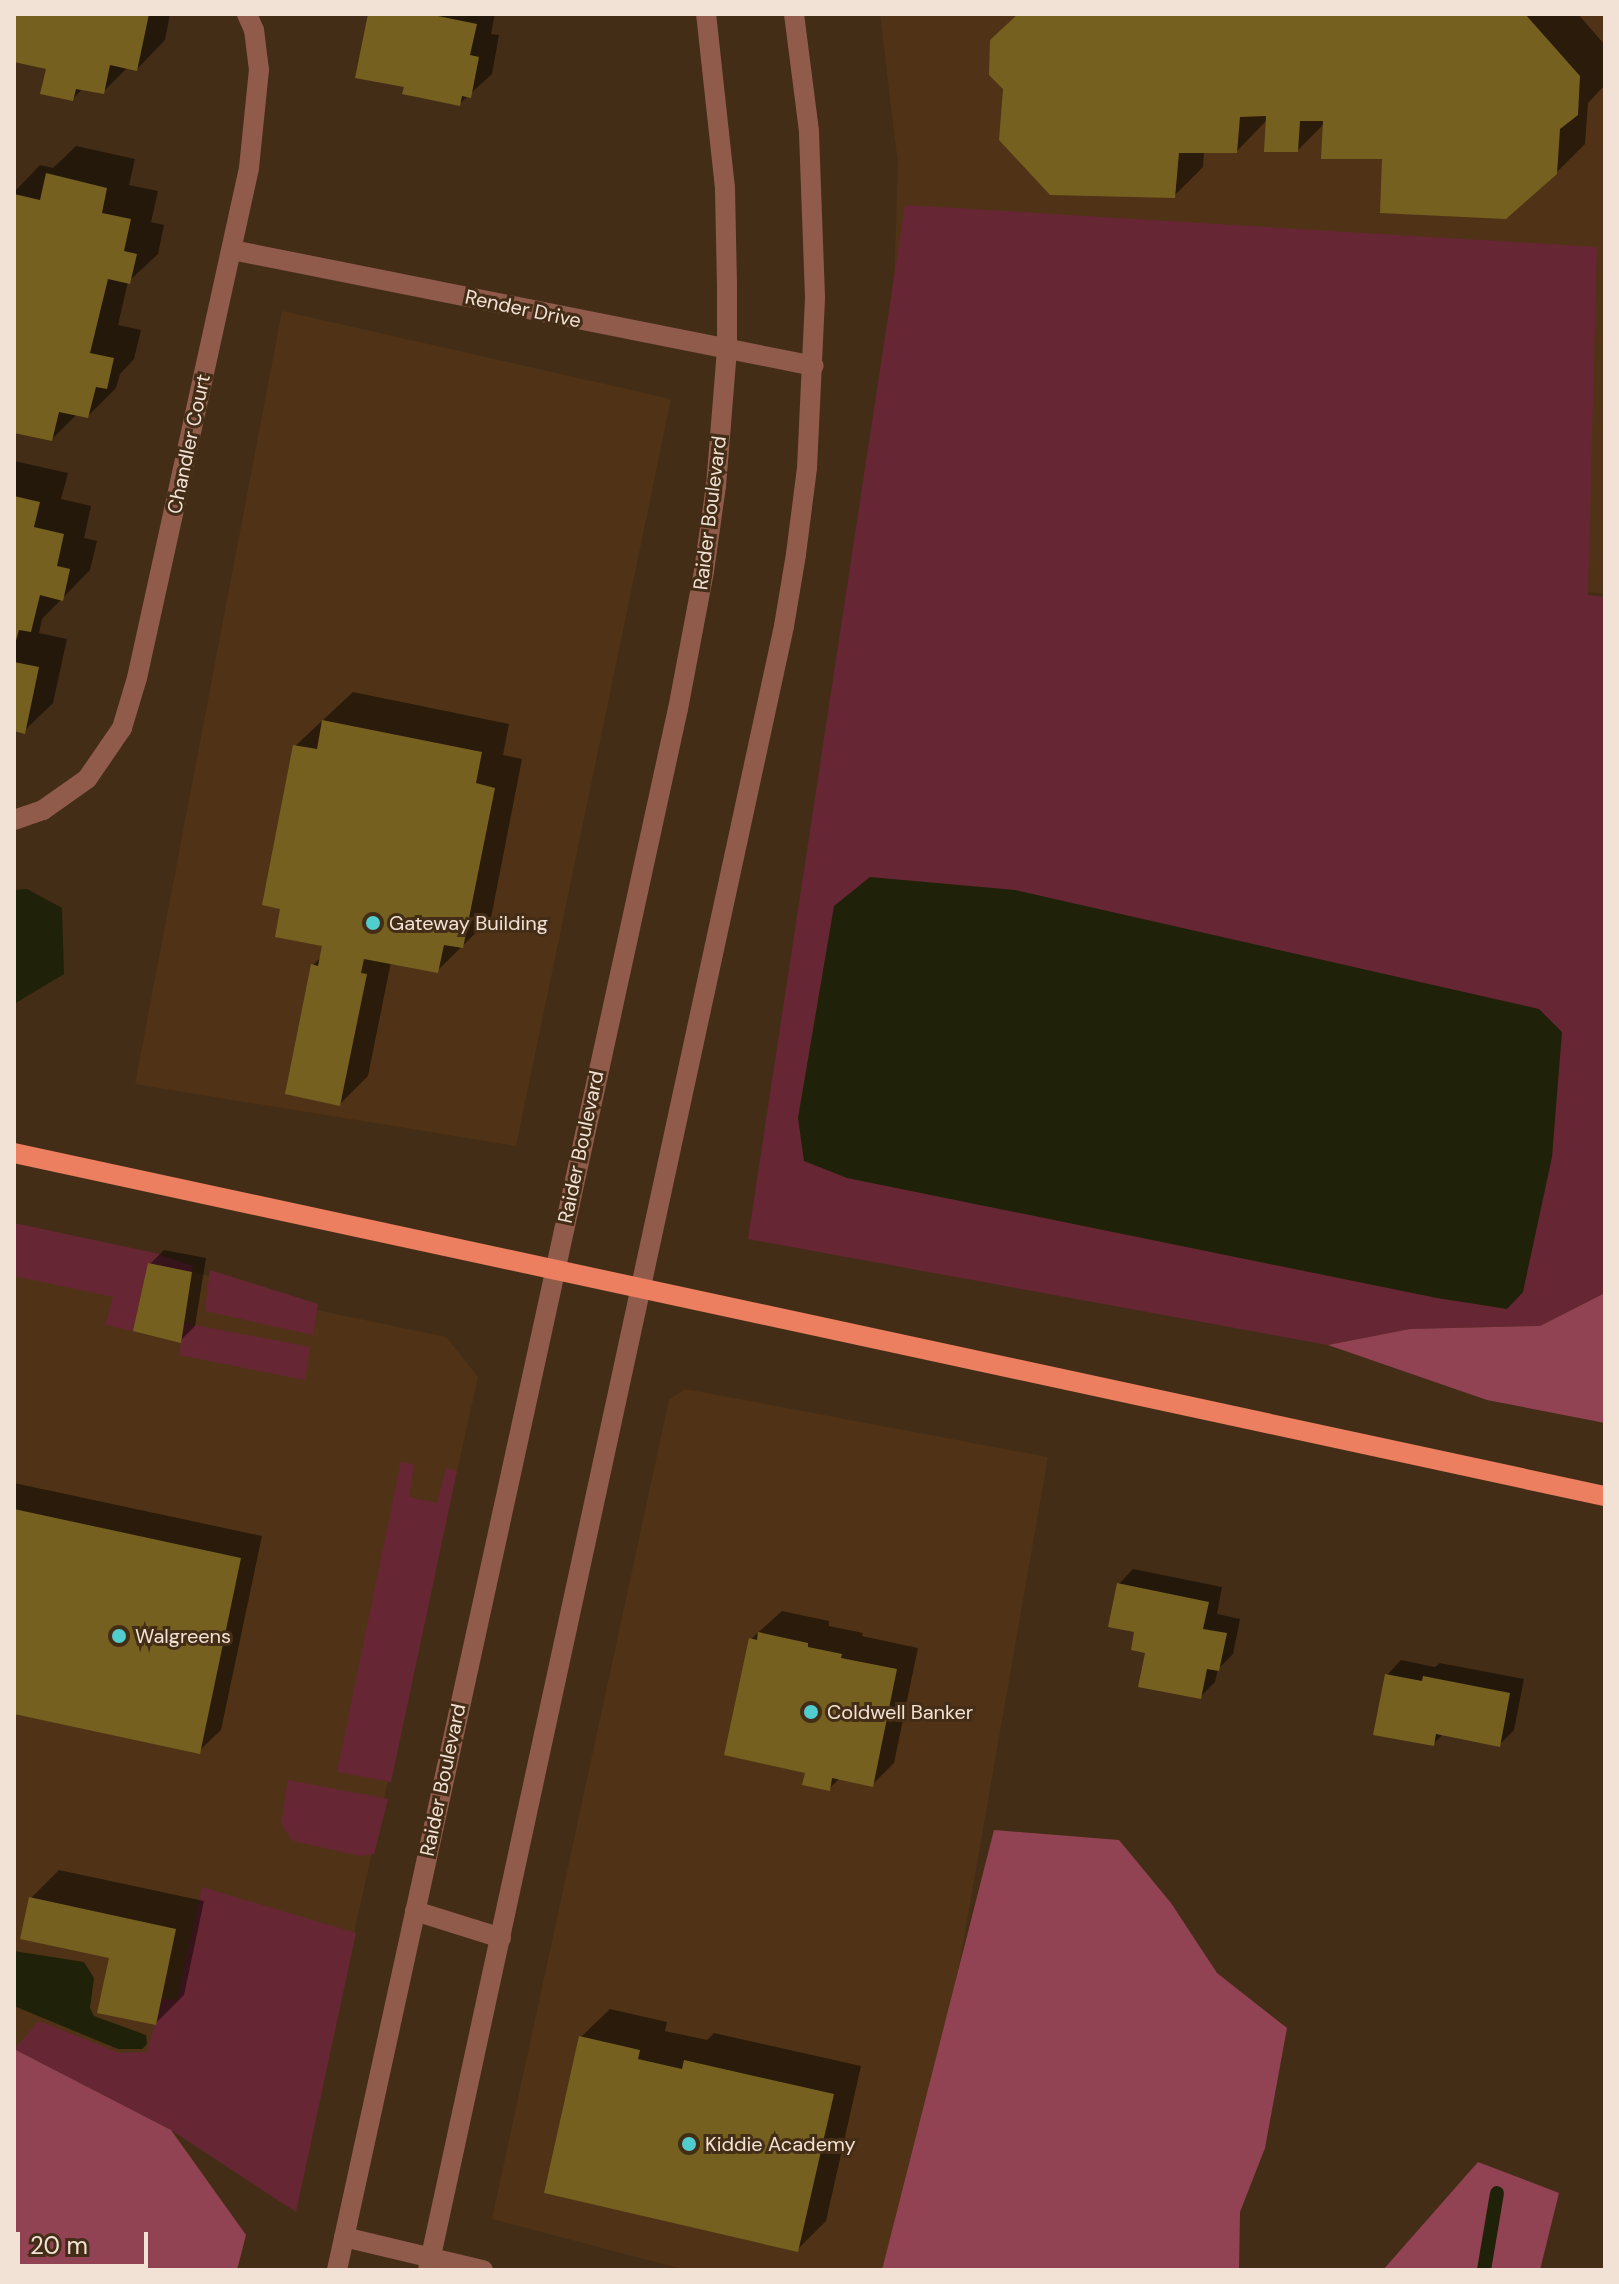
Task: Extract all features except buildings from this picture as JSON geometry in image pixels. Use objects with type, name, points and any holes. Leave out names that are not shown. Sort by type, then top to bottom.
[{"type":"main road","points":[[14,1153],[1605,1496]]},
{"type":"street","name":"Chandler Court","points":[[14,820],[43,810],[87,779],[122,728],[143,654],[249,168],[259,70],[254,30],[247,14]]},
{"type":"street","name":"Raider Boulevard","points":[[337,2270],[701,586],[716,486],[727,350],[725,188],[706,14]]},
{"type":"street","points":[[429,2264],[784,626],[807,468],[814,366],[815,297],[809,131],[794,14]]},
{"type":"street","name":"Render Drive","points":[[232,250],[814,366]]},
{"type":"street","points":[[415,1911],[501,1938]]},
{"type":"street","points":[[344,2237],[429,2264],[483,2270]]},
{"type":"shaded area","points":[[880,14],[1605,14],[1605,594],[887,506],[898,164]]},
{"type":"shaded area","points":[[905,205],[1597,247],[1588,595],[1605,597],[1605,1293],[1540,1326],[1410,1329],[1328,1345],[748,1239]]},
{"type":"shaded area","points":[[282,311],[671,399],[516,1146],[135,1084]]},
{"type":"shaded area","points":[[870,877],[1015,890],[1539,1009],[1562,1032],[1552,1157],[1523,1292],[1507,1309],[1437,1298],[847,1178],[804,1161],[798,1118],[834,906]]},
{"type":"shaded area","points":[[27,889],[62,908],[64,974],[14,1004],[14,890]]},
{"type":"shaded area","points":[[14,1223],[155,1253],[193,1266],[192,1272],[148,1264],[133,1331],[105,1325],[113,1297],[14,1276]]},
{"type":"shaded area","points":[[14,1226],[126,1249],[302,1307],[446,1337],[478,1377],[295,2197],[14,2045]]},
{"type":"shaded area","points":[[210,1270],[318,1304],[313,1335],[205,1311]]},
{"type":"shaded area","points":[[1605,1293],[1605,1423],[1487,1400],[1328,1345],[1410,1329],[1540,1326]]},
{"type":"shaded area","points":[[184,1323],[310,1347],[305,1380],[179,1355]]},
{"type":"shaded area","points":[[685,1389],[1048,1457],[906,2270],[686,2270],[492,2219],[669,1400]]},
{"type":"shaded area","points":[[401,1461],[414,1465],[409,1497],[437,1503],[446,1468],[457,1471],[391,1782],[337,1772]]},
{"type":"shaded area","points":[[288,1780],[388,1799],[374,1854],[360,1856],[293,1841],[281,1824]]},
{"type":"shaded area","points":[[994,1830],[1119,1840],[1171,1903],[1217,1973],[1287,2028],[1265,2148],[1240,2212],[1239,2270],[882,2270]]},
{"type":"shaded area","points":[[202,1887],[356,1933],[296,2212],[171,2130],[14,2049],[39,2021],[120,2053],[147,2052],[162,1999],[177,2000]]},
{"type":"shaded area","points":[[14,1951],[84,1962],[94,1978],[90,2008],[94,2016],[146,2035],[147,2044],[142,2049],[118,2049],[14,2006]]},
{"type":"shaded area","points":[[14,2049],[171,2130],[246,2235],[237,2270],[14,2270]]},
{"type":"shaded area","points":[[1478,2162],[1559,2193],[1540,2270],[1383,2270]]},
{"type":"waterway","points":[[1484,2270],[1497,2193]]},
{"type":"place","name":"Gateway Building","points":[[373,923]]},
{"type":"place","name":"Walgreens","points":[[119,1636]]},
{"type":"place","name":"Coldwell Banker","points":[[811,1712]]},
{"type":"place","name":"Kiddie Academy","points":[[689,2144]]}]
